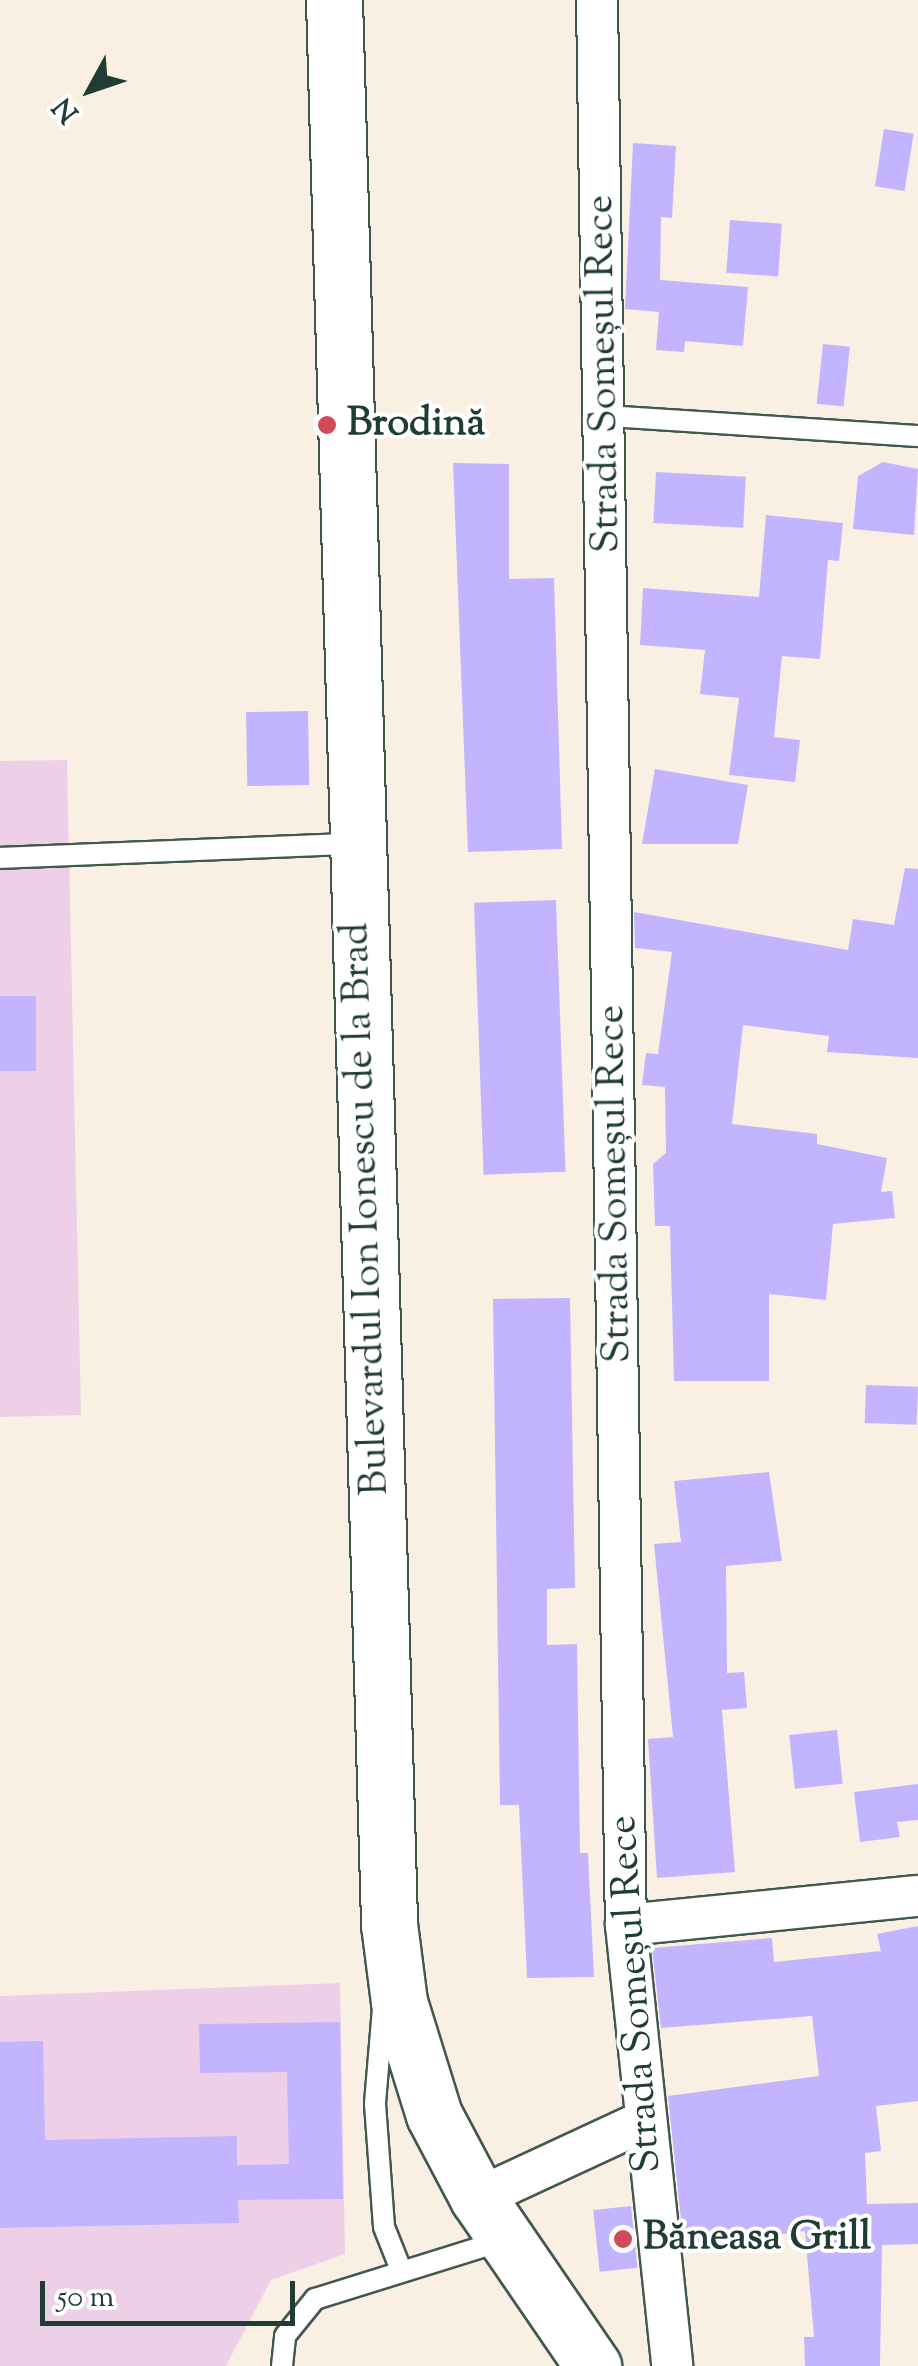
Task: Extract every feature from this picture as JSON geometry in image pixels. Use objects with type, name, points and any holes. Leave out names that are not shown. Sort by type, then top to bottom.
[{"type":"main road","name":"Bulevardul Ion Ionescu de la Brad","points":[[334,0],[389,1924],[418,2071],[491,2219],[576,2351]]},
{"type":"street","name":"Strada Someșul Rece","points":[[597,0],[608,416],[626,1925],[642,2122],[672,2366]]},
{"type":"street","points":[[626,1925],[918,1896]]},
{"type":"street","points":[[491,2219],[642,2122]]},
{"type":"lane","points":[[608,416],[918,436]]},
{"type":"lane","points":[[0,858],[356,844]]},
{"type":"lane","points":[[389,1924],[375,2104],[384,2227],[402,2270]]},
{"type":"lane","points":[[282,2366],[285,2336],[315,2299],[402,2270],[491,2219]]},
{"type":"shaded area","points":[[67,760],[81,1415],[0,1417],[0,761]]},
{"type":"shaded area","points":[[340,1983],[345,2254],[271,2280],[226,2366],[0,2366],[0,1996]]},
{"type":"building","points":[[884,129],[914,134],[905,191],[875,186]]},
{"type":"building","points":[[633,143],[676,146],[672,218],[661,217],[660,280],[748,287],[743,346],[685,341],[684,352],[656,350],[659,312],[625,309]]},
{"type":"building","points":[[730,220],[782,224],[778,276],[726,273]]},
{"type":"building","points":[[823,344],[850,347],[844,406],[817,404]]},
{"type":"building","points":[[883,462],[918,469],[914,535],[853,529],[858,476]]},
{"type":"building","points":[[453,463],[509,464],[509,579],[554,578],[562,849],[468,852]]},
{"type":"building","points":[[656,472],[746,477],[743,528],[653,523]]},
{"type":"building","points":[[766,515],[843,523],[839,561],[828,560],[820,659],[782,656],[774,737],[800,740],[795,782],[729,775],[739,698],[700,694],[705,650],[640,645],[643,588],[759,597]]},
{"type":"building","points":[[308,711],[309,785],[247,786],[246,712]]},
{"type":"building","points":[[655,769],[748,785],[738,844],[642,844]]},
{"type":"building","points":[[905,868],[918,869],[918,1058],[827,1052],[829,1036],[743,1025],[732,1124],[817,1134],[817,1144],[887,1158],[881,1192],[892,1191],[895,1218],[833,1224],[826,1300],[769,1294],[769,1381],[674,1381],[670,1226],[655,1226],[653,1164],[666,1153],[665,1087],[642,1085],[646,1053],[658,1054],[672,952],[635,948],[634,912],[848,950],[853,919],[894,925]]},
{"type":"building","points":[[556,900],[565,1172],[484,1175],[474,903]]},
{"type":"building","points":[[0,996],[36,996],[36,1071],[0,1071]]},
{"type":"building","points":[[570,1298],[575,1588],[547,1589],[547,1645],[577,1644],[580,1853],[588,1853],[594,1977],[527,1978],[519,1805],[500,1805],[493,1299]]},
{"type":"building","points":[[866,1385],[918,1387],[917,1425],[865,1423]]},
{"type":"building","points":[[769,1472],[782,1561],[726,1566],[727,1673],[744,1672],[747,1708],[722,1710],[735,1872],[657,1878],[648,1739],[673,1737],[654,1544],[681,1542],[674,1481]]},
{"type":"building","points":[[837,1730],[843,1784],[795,1789],[789,1735]]},
{"type":"building","points":[[918,1784],[918,1820],[897,1822],[900,1837],[860,1842],[854,1792]]},
{"type":"building","points":[[918,1926],[918,2101],[876,2106],[881,2151],[865,2153],[867,2204],[918,2203],[918,2244],[882,2245],[880,2366],[805,2366],[804,2337],[814,2337],[805,2231],[684,2248],[668,2096],[819,2076],[812,2016],[661,2028],[652,1948],[772,1938],[774,1962],[881,1951],[877,1934]]},
{"type":"building","points":[[340,2022],[343,2199],[238,2200],[239,2223],[0,2228],[0,2042],[43,2041],[45,2140],[237,2136],[237,2165],[289,2164],[287,2072],[200,2073],[199,2024]]},
{"type":"building","name":"Băneasa Grill","points":[[631,2206],[637,2268],[600,2272],[593,2210]]},
{"type":"place","name":"Brodină","points":[[327,425]]},
{"type":"place","name":"Băneasa Grill","points":[[623,2239]]}]
